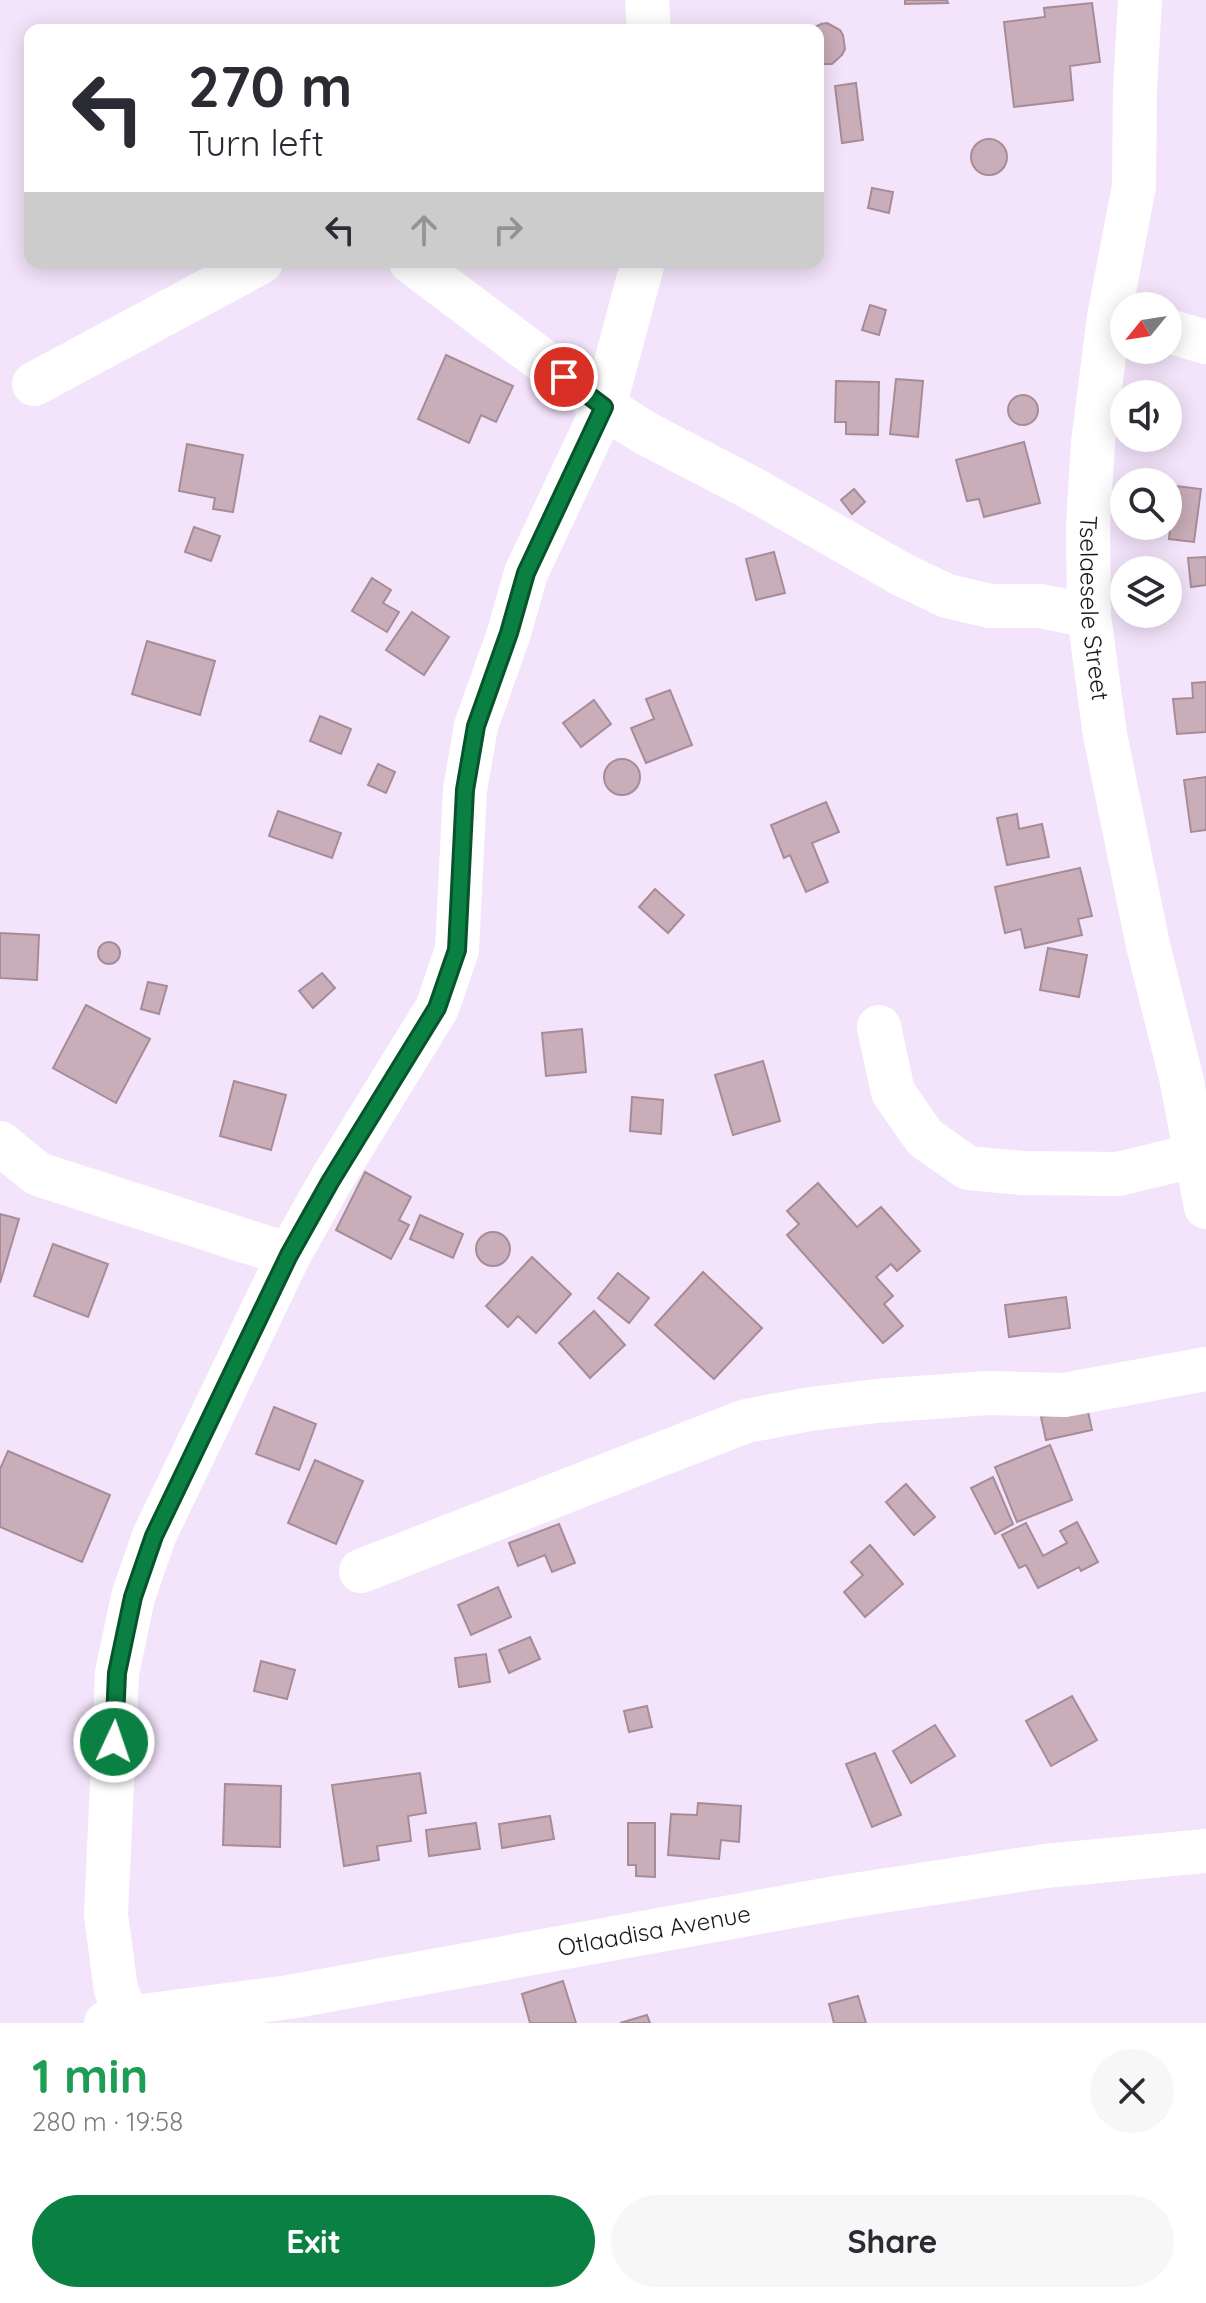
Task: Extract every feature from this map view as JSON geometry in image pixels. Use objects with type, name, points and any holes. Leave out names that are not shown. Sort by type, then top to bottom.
[{"type":"street","points":[[647,0],[649,24]]},
{"type":"street","name":"Tselaesele Street","points":[[1120,292],[1134,186],[1140,0]]},
{"type":"street","points":[[34,384],[250,268]]},
{"type":"street","points":[[419,268],[604,407],[647,434],[753,489],[901,574],[947,596],[990,606],[1041,606],[1089,616]]},
{"type":"street","points":[[117,2020],[106,1915],[108,1847],[117,1673],[133,1597],[154,1536],[289,1255],[437,1008],[457,950],[465,790],[476,726],[509,633],[526,573],[604,407],[641,268]]},
{"type":"street","points":[[1182,335],[1206,342]]},
{"type":"street","name":"Tselaesele Street","points":[[1110,351],[1093,443],[1088,525],[1089,616],[1108,751],[1148,945],[1201,1155],[1206,1207]]},
{"type":"street","points":[[879,1027],[893,1092],[925,1138],[968,1168],[1022,1173],[1118,1174],[1201,1155]]},
{"type":"street","points":[[2,1146],[38,1174],[289,1255]]},
{"type":"street","points":[[361,1571],[746,1421],[877,1401],[987,1393],[1064,1395],[1206,1369]]},
{"type":"street","name":"Otlaadisa Avenue","points":[[117,2020],[289,1997],[842,1897],[982,1875],[1206,1851]]},
{"type":"building","points":[[905,0],[947,0],[948,3],[905,4]]},
{"type":"building","points":[[1092,3],[1100,62],[1070,66],[1073,100],[1014,107],[1004,22],[1045,17],[1044,8]]},
{"type":"building","points":[[827,23],[843,35],[845,49],[832,64],[824,64],[824,24],[821,24]]},
{"type":"building","points":[[856,83],[863,140],[842,143],[835,86]]},
{"type":"building","points":[[989,139],[1001,145],[1007,157],[1001,169],[989,175],[977,169],[971,157],[977,145]]},
{"type":"building","points":[[872,188],[893,192],[889,213],[868,208]]},
{"type":"building","points":[[870,305],[886,310],[879,335],[862,330]]},
{"type":"building","points":[[446,355],[513,386],[496,422],[481,415],[469,443],[418,419]]},
{"type":"building","points":[[896,379],[923,381],[918,437],[890,434]]},
{"type":"building","points":[[836,381],[879,382],[878,435],[846,434],[846,422],[835,422]]},
{"type":"building","points":[[1023,395],[1034,399],[1038,410],[1034,421],[1023,425],[1012,421],[1008,410],[1012,399]]},
{"type":"building","points":[[1024,442],[1040,503],[984,517],[979,499],[967,501],[956,460]]},
{"type":"building","points":[[187,444],[243,455],[233,512],[213,509],[215,498],[179,491]]},
{"type":"building","points":[[1182,487],[1201,489],[1194,542],[1177,540],[1182,540]]},
{"type":"building","points":[[854,489],[865,502],[852,514],[841,500]]},
{"type":"building","points":[[194,527],[220,536],[211,561],[185,552]]},
{"type":"building","points":[[774,552],[785,593],[756,600],[746,559]]},
{"type":"building","points":[[1206,557],[1206,585],[1191,587],[1188,558]]},
{"type":"building","points":[[372,578],[391,590],[383,603],[399,612],[387,632],[352,611]]},
{"type":"building","points":[[412,612],[449,637],[424,675],[386,650]]},
{"type":"building","points":[[147,641],[215,661],[200,715],[132,694]]},
{"type":"building","points":[[1206,682],[1206,732],[1177,734],[1173,699],[1193,698],[1192,683]]},
{"type":"building","points":[[670,690],[692,745],[646,763],[631,728],[654,719],[646,699]]},
{"type":"building","points":[[594,700],[611,724],[581,747],[563,723]]},
{"type":"building","points":[[320,716],[351,729],[341,754],[310,741]]},
{"type":"building","points":[[622,759],[635,764],[640,777],[635,790],[622,795],[609,790],[604,777],[609,764]]},
{"type":"building","points":[[378,764],[395,772],[386,793],[368,785]]},
{"type":"building","points":[[1206,777],[1206,830],[1191,832],[1184,780]]},
{"type":"building","points":[[826,802],[839,832],[812,843],[828,882],[806,892],[790,855],[784,858],[771,825]]},
{"type":"building","points":[[278,811],[341,833],[332,858],[269,836]]},
{"type":"building","points":[[1017,814],[1019,829],[1042,824],[1049,857],[1007,865],[997,818]]},
{"type":"building","points":[[1080,868],[1092,916],[1078,919],[1082,935],[1025,948],[1021,929],[1005,933],[995,887]]},
{"type":"building","points":[[655,889],[684,915],[668,933],[639,907]]},
{"type":"building","points":[[0,933],[39,935],[37,980],[0,978]]},
{"type":"building","points":[[109,942],[117,945],[120,953],[117,961],[109,964],[101,961],[98,953],[101,945]]},
{"type":"building","points":[[1048,948],[1087,955],[1079,997],[1040,990]]},
{"type":"building","points":[[322,973],[335,988],[313,1008],[299,991]]},
{"type":"building","points":[[148,982],[167,986],[159,1014],[141,1009]]},
{"type":"building","points":[[86,1005],[150,1039],[116,1103],[53,1068]]},
{"type":"building","points":[[582,1029],[586,1072],[546,1076],[542,1033]]},
{"type":"building","points":[[763,1061],[780,1121],[733,1135],[715,1075]]},
{"type":"building","points":[[234,1081],[286,1095],[271,1150],[220,1136]]},
{"type":"building","points":[[632,1097],[663,1100],[661,1134],[630,1131]]},
{"type":"building","points":[[365,1172],[411,1197],[399,1220],[409,1225],[391,1259],[336,1230]]},
{"type":"building","points":[[818,1183],[857,1227],[881,1207],[920,1251],[897,1271],[891,1264],[876,1277],[893,1296],[884,1304],[903,1326],[883,1343],[787,1235],[799,1224],[787,1211]]},
{"type":"building","points":[[0,1214],[19,1219],[0,1283]]},
{"type":"building","points":[[420,1215],[463,1234],[453,1258],[410,1239]]},
{"type":"building","points":[[493,1232],[505,1237],[510,1249],[505,1261],[493,1266],[481,1261],[476,1249],[481,1237]]},
{"type":"building","points":[[53,1244],[108,1264],[88,1317],[34,1296]]},
{"type":"building","points":[[532,1257],[571,1294],[536,1333],[518,1316],[508,1327],[486,1306]]},
{"type":"building","points":[[703,1272],[762,1328],[714,1379],[655,1325]]},
{"type":"building","points":[[618,1273],[649,1298],[629,1323],[598,1298]]},
{"type":"building","points":[[1066,1297],[1070,1328],[1009,1337],[1005,1305]]},
{"type":"building","points":[[594,1311],[625,1345],[590,1378],[559,1343]]},
{"type":"building","points":[[274,1407],[316,1424],[299,1470],[256,1454]]},
{"type":"building","points":[[1087,1407],[1092,1430],[1046,1440],[1041,1417]]},
{"type":"building","points":[[1050,1445],[1072,1500],[1017,1522],[995,1467]]},
{"type":"building","points":[[8,1451],[110,1495],[82,1562],[0,1527],[0,1469]]},
{"type":"building","points":[[315,1460],[363,1481],[336,1544],[288,1523]]},
{"type":"building","points":[[993,1477],[1013,1524],[995,1534],[971,1488]]},
{"type":"building","points":[[906,1484],[935,1517],[914,1535],[886,1502]]},
{"type":"building","points":[[1077,1522],[1098,1562],[1081,1571],[1079,1567],[1038,1588],[1026,1565],[1019,1568],[1002,1535],[1026,1523],[1043,1556],[1067,1543],[1060,1531]]},
{"type":"building","points":[[559,1524],[575,1563],[552,1572],[545,1555],[518,1566],[509,1543]]},
{"type":"building","points":[[870,1545],[903,1584],[865,1617],[844,1592],[863,1575],[851,1562]]},
{"type":"building","points":[[498,1587],[511,1617],[471,1635],[458,1605]]},
{"type":"building","points":[[530,1637],[540,1659],[509,1673],[499,1650]]},
{"type":"building","points":[[486,1654],[490,1682],[459,1687],[455,1658]]},
{"type":"building","points":[[261,1661],[295,1670],[287,1699],[254,1691]]},
{"type":"building","points":[[1072,1696],[1097,1740],[1051,1766],[1026,1721]]},
{"type":"building","points":[[647,1706],[652,1727],[629,1732],[624,1711]]},
{"type":"building","points":[[935,1725],[955,1756],[911,1783],[893,1751]]},
{"type":"building","points":[[875,1753],[901,1815],[872,1827],[846,1764]]},
{"type":"building","points":[[420,1773],[426,1813],[408,1816],[411,1841],[377,1846],[379,1860],[344,1866],[332,1785]]},
{"type":"building","points":[[225,1784],[281,1786],[280,1847],[223,1845]]},
{"type":"building","points":[[698,1803],[741,1806],[739,1842],[721,1840],[719,1859],[668,1855],[671,1814],[697,1815]]},
{"type":"building","points":[[550,1816],[554,1839],[502,1848],[499,1824]]},
{"type":"building","points":[[476,1823],[480,1849],[429,1856],[426,1830]]},
{"type":"building","points":[[628,1823],[655,1823],[655,1877],[636,1876],[636,1865],[628,1865]]},
{"type":"building","points":[[563,1981],[576,2023],[530,2023],[522,1994]]},
{"type":"building","points":[[858,1996],[866,2023],[834,2023],[829,2004]]},
{"type":"building","points":[[647,2015],[650,2023],[620,2023]]},
{"type":"route","points":[[114,1742],[117,1673],[133,1597],[154,1536],[289,1255],[437,1008],[457,950],[465,790],[476,726],[509,633],[526,573],[604,407],[564,377]]}]
